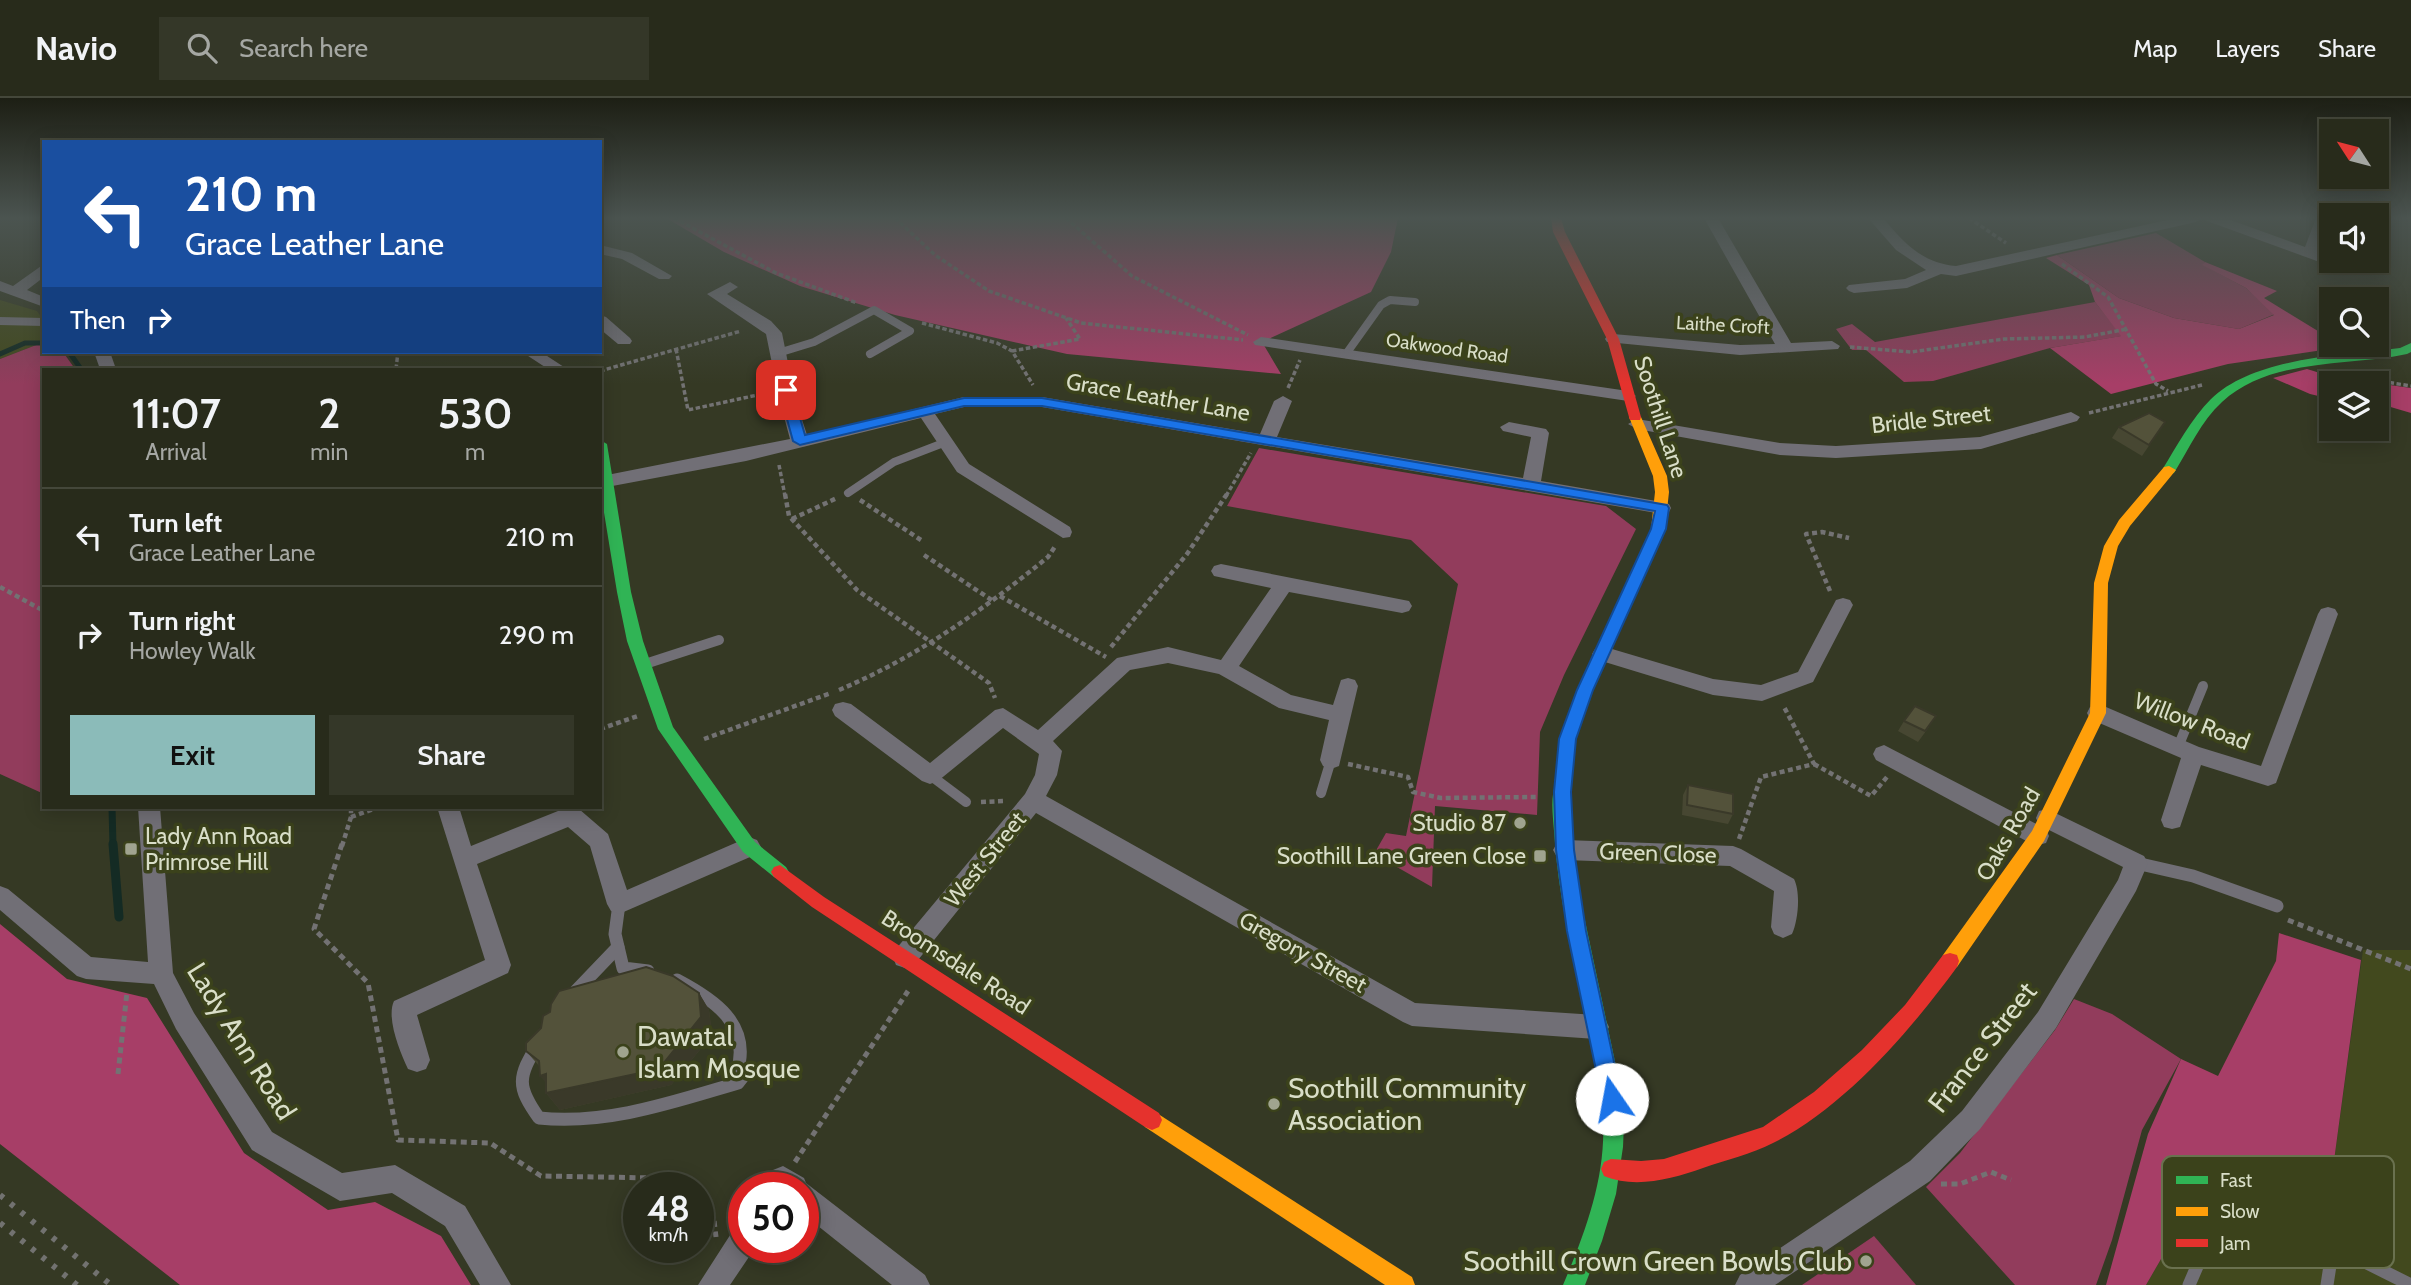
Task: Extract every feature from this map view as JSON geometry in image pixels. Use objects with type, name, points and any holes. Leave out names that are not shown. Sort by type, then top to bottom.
[{"type":"street","points":[[16,291],[38,273]]},
{"type":"street","name":"Soothill Lane","points":[[1574,1285],[1589,1251],[1611,1169],[1614,1133],[1612,1099],[1577,931],[1565,850],[1562,797],[1567,739],[1658,529],[1662,508],[1660,476],[1637,424],[1613,339],[1580,273]]},
{"type":"street","points":[[1743,273],[1786,349]]},
{"type":"street","points":[[1854,288],[1905,284],[1924,279],[1931,273]]},
{"type":"street","points":[[0,286],[42,301]]},
{"type":"street","points":[[730,287],[715,294],[765,324],[774,333],[800,441]]},
{"type":"street","points":[[602,322],[624,341]]},
{"type":"street","name":"Laithe Croft","points":[[1613,339],[1741,350],[1832,346]]},
{"type":"street","name":"Oakwood Road","points":[[1261,342],[1628,396]]},
{"type":"street","name":"Oaks Road","points":[[1611,1169],[1643,1173],[1665,1171],[1768,1135],[1841,1083],[1922,1002],[2043,827],[2098,713],[2101,583],[2111,547],[2124,523],[2167,473],[2216,400],[2231,387],[2266,372],[2403,351],[2411,347]]},
{"type":"street","points":[[533,354],[557,368]]},
{"type":"street","points":[[1262,441],[1283,401]]},
{"type":"street","name":"Grace Leather Lane","points":[[607,481],[746,455],[964,402],[1042,402],[1662,508]]},
{"type":"street","points":[[924,410],[963,468],[1063,532]]},
{"type":"street","name":"Bridle Street","points":[[1637,424],[1780,449],[1836,452],[1981,443],[2071,417]]},
{"type":"street","points":[[1508,427],[1540,433],[1531,486]]},
{"type":"street","name":"Broomsdale Road","points":[[602,455],[632,629],[658,709],[666,729],[749,847],[818,902],[1404,1285]]},
{"type":"street","points":[[602,570],[620,566]]},
{"type":"street","points":[[1221,571],[1402,606]]},
{"type":"street","points":[[1226,669],[1284,584]]},
{"type":"street","points":[[1602,654],[1713,687],[1762,693],[1806,677],[1843,605]]},
{"type":"street","name":"Willow Road","points":[[2098,713],[2186,751],[2268,777],[2328,614]]},
{"type":"street","points":[[843,710],[930,775],[1003,716],[1040,741],[1080,701],[1113,661],[1168,655],[1200,661],[1226,669],[1286,702],[1342,715]]},
{"type":"street","points":[[1331,760],[1349,687]]},
{"type":"street","name":"West Street","points":[[905,957],[1033,800],[1046,775],[1051,751],[1040,741]]},
{"type":"street","points":[[2172,820],[2186,751]]},
{"type":"street","points":[[1892,758],[2043,827],[2136,863]]},
{"type":"street","name":"Gregory Street","points":[[1033,800],[1412,1014],[1596,1027]]},
{"type":"street","name":"Lady Ann Road","points":[[149,809],[161,974],[186,1021],[262,1141],[340,1187],[394,1180],[455,1216],[496,1285]]},
{"type":"street","points":[[417,1060],[403,1009],[499,965],[447,809]]},
{"type":"street","points":[[464,859],[571,816],[600,841],[618,904],[749,847]]},
{"type":"street","name":"Green Close","points":[[1565,850],[1733,856],[1786,886],[1783,927]]},
{"type":"street","name":"France Street","points":[[1750,1285],[1920,1171],[1971,1120],[2048,1020],[2128,884],[2136,863]]},
{"type":"street","points":[[0,896],[86,968],[161,974]]},
{"type":"street","points":[[819,1211],[915,1285]]},
{"type":"street","points":[[713,1285],[728,1263]]},
{"type":"lane","points":[[1346,354],[1381,305],[1390,300],[1415,302]]},
{"type":"lane","points":[[778,353],[814,342],[874,310],[910,331],[870,355]]},
{"type":"lane","points":[[0,321],[42,322]]},
{"type":"lane","points":[[848,493],[894,463],[946,442]]},
{"type":"lane","points":[[642,664],[719,640]]},
{"type":"lane","points":[[2186,751],[2203,686]]},
{"type":"lane","points":[[1321,793],[1331,760]]},
{"type":"lane","points":[[930,775],[966,802]]},
{"type":"lane","points":[[2136,863],[2193,876],[2278,911]]},
{"type":"lane","points":[[549,1029],[519,1076],[521,1094],[539,1118],[563,1123],[639,1110],[737,1083],[745,1074],[737,1072],[740,1045],[732,1019],[716,1001],[670,976],[623,968],[615,934],[618,904]]},
{"type":"lane","points":[[561,1010],[618,947]]},
{"type":"lane","points":[[2189,1285],[2196,1268]]},
{"type":"lane","points":[[2376,1268],[2410,1285]]},
{"type":"path","points":[[777,273],[874,310],[997,343],[1012,351],[1042,402]]},
{"type":"path","points":[[962,273],[989,291],[1081,323],[1261,342]]},
{"type":"path","points":[[1130,273],[1261,342]]},
{"type":"path","points":[[2075,273],[2108,297],[2156,384],[2168,391]]},
{"type":"path","points":[[1012,351],[1051,346],[1080,338],[1066,317]]},
{"type":"path","points":[[602,370],[765,324]]},
{"type":"path","points":[[1832,346],[1911,352],[2004,339],[2085,337],[2127,329]]},
{"type":"path","points":[[1283,401],[1305,348]]},
{"type":"path","points":[[676,349],[688,410],[786,390]]},
{"type":"path","points":[[2071,417],[2136,404],[2168,391],[2205,384]]},
{"type":"path","points":[[800,441],[778,466],[792,519],[857,590],[989,683],[1003,716]]},
{"type":"path","points":[[1000,596],[1113,661],[1145,608],[1189,550],[1262,441]]},
{"type":"path","points":[[792,519],[848,493],[921,540]]},
{"type":"path","points":[[680,749],[875,676],[934,646],[1048,557],[1063,532]]},
{"type":"path","points":[[1843,605],[1828,589],[1806,534],[1822,532],[1849,538]]},
{"type":"path","points":[[924,555],[993,601]]},
{"type":"path","points":[[0,587],[42,610]]},
{"type":"path","points":[[1775,688],[1814,764],[1871,796],[1892,758]]},
{"type":"path","points":[[602,728],[658,709]]},
{"type":"path","points":[[1331,760],[1408,777],[1413,792],[1441,798],[1562,797]]},
{"type":"path","points":[[1733,856],[1760,777],[1814,764]]},
{"type":"path","points":[[966,802],[1033,800]]},
{"type":"path","points":[[351,809],[351,817],[373,809]]},
{"type":"path","points":[[2278,911],[2411,969]]},
{"type":"path","points":[[800,1172],[909,990],[905,957]]},
{"type":"path","points":[[118,1074],[129,970]]},
{"type":"path","points":[[1933,1181],[1947,1186],[1961,1184],[1991,1172],[2011,1180]]},
{"type":"shaded area","points":[[772,273],[1380,273],[1371,292],[1262,342],[1281,374],[1067,354],[895,315],[800,286]]},
{"type":"shaded area","points":[[2071,273],[2084,273],[2119,298],[2174,318],[2239,329],[2274,315],[2246,288],[2218,273],[2233,273],[2277,291],[2264,298],[2319,332],[2319,351],[2228,364],[2111,394],[2050,348],[2121,336],[2095,302],[2089,285]]},
{"type":"shaded area","points":[[2084,273],[2219,273],[2246,288],[2275,314],[2239,329],[2174,318],[2119,298]]},
{"type":"shaded area","points":[[0,300],[37,311],[42,318],[42,343],[0,359]]},
{"type":"shaded area","points":[[2095,302],[2122,336],[2050,348],[1933,381],[1904,382],[1866,350],[1852,350],[1836,329],[1852,324],[1875,342]]},
{"type":"shaded area","points":[[42,343],[42,354],[64,354],[74,368],[42,368],[42,793],[0,774],[0,359]]},
{"type":"shaded area","points":[[2307,369],[2319,373],[2319,396],[2310,394],[2273,378]]},
{"type":"shaded area","points":[[2389,385],[2411,388],[2411,413],[2389,407]]},
{"type":"shaded area","points":[[1259,448],[1606,506],[1636,529],[1564,675],[1540,732],[1537,815],[1435,806],[1432,887],[1374,854],[1386,833],[1406,836],[1458,584],[1411,540],[1227,506]]},
{"type":"shaded area","points":[[0,924],[67,979],[147,998],[244,1153],[328,1210],[375,1202],[441,1236],[471,1285],[180,1285],[0,1144]]},
{"type":"shaded area","points":[[2279,933],[2361,960],[2335,1156],[2162,1156],[2162,1257],[2146,1285],[2106,1285],[2148,1134],[2181,1059],[2218,1076],[2276,961]]},
{"type":"shaded area","points":[[2363,950],[2411,950],[2411,1285],[2146,1285],[2162,1257],[2162,1268],[2394,1268],[2394,1156],[2335,1156]]},
{"type":"shaded area","points":[[2074,999],[2112,1014],[2181,1059],[2142,1130],[2112,1240],[2096,1285],[2015,1285],[1926,1187],[1960,1153],[2055,1030]]},
{"type":"shaded area","name":"Soothill Crown Green Bowls Club","points":[[1874,1236],[1916,1285],[1802,1285]]},
{"type":"building","points":[[2149,413],[2165,422],[2149,445],[2119,427]]},
{"type":"building","points":[[1915,706],[1936,716],[1925,731],[1904,721]]},
{"type":"building","points":[[1688,785],[1733,794],[1733,814],[1687,805]]},
{"type":"building","name":"Dawatal Islam Mosque","points":[[646,967],[673,976],[699,993],[701,1017],[659,1069],[546,1093],[546,1074],[540,1076],[539,1061],[526,1051],[526,1043],[541,1028],[543,1016],[550,1012],[551,1004],[559,991]]},
{"type":"waterway","points":[[0,354],[25,343],[42,343]]},
{"type":"waterway","points":[[70,354],[80,368]]},
{"type":"waterway","points":[[112,809],[113,846]]},
{"type":"waterway","points":[[113,844],[119,917]]},
{"type":"railway","points":[[0,1195],[111,1285]]},
{"type":"railway","points":[[0,1223],[77,1285]]},
{"type":"traffic: fast","points":[[2169,470],[2204,415],[2218,399],[2234,387],[2254,377],[2305,364],[2403,351],[2411,347]]},
{"type":"traffic: fast","points":[[602,456],[624,592],[635,641],[666,729],[749,847],[780,872]]},
{"type":"traffic: fast","points":[[1562,788],[1568,883],[1610,1085],[1614,1123],[1605,1194],[1592,1241],[1574,1285]]},
{"type":"traffic: slow","points":[[1562,788],[1567,739],[1585,690],[1658,529],[1662,492],[1660,476],[1635,417]]},
{"type":"traffic: slow","points":[[1950,961],[2038,836],[2098,713],[2101,583],[2111,546],[2124,523],[2169,470]]},
{"type":"traffic: slow","points":[[1152,1120],[1404,1285]]},
{"type":"traffic: jam","points":[[1580,273],[1613,339],[1635,417]]},
{"type":"traffic: jam","points":[[780,872],[818,902],[1152,1120]]},
{"type":"traffic: jam","points":[[1611,1169],[1653,1171],[1687,1164],[1770,1134],[1821,1098],[1869,1057],[1912,1011],[1950,961]]},
{"type":"place","name":"Studio 87","points":[[1520,823]]},
{"type":"place","name":"Lady Ann Road Primrose Hill","points":[[131,849]]},
{"type":"place","name":"Soothill Lane Green Close","points":[[1540,856]]},
{"type":"place","name":"Dawatal Islam Mosque","points":[[623,1052]]},
{"type":"place","name":"Soothill Community Association","points":[[1274,1104]]},
{"type":"place","name":"Soothill Crown Green Bowls Club","points":[[1866,1261]]},
{"type":"route","points":[[786,390],[800,441],[964,402],[1042,402],[1662,508],[1658,529],[1639,577],[1585,690],[1567,739],[1562,792],[1565,850],[1577,931],[1612,1099]]}]
